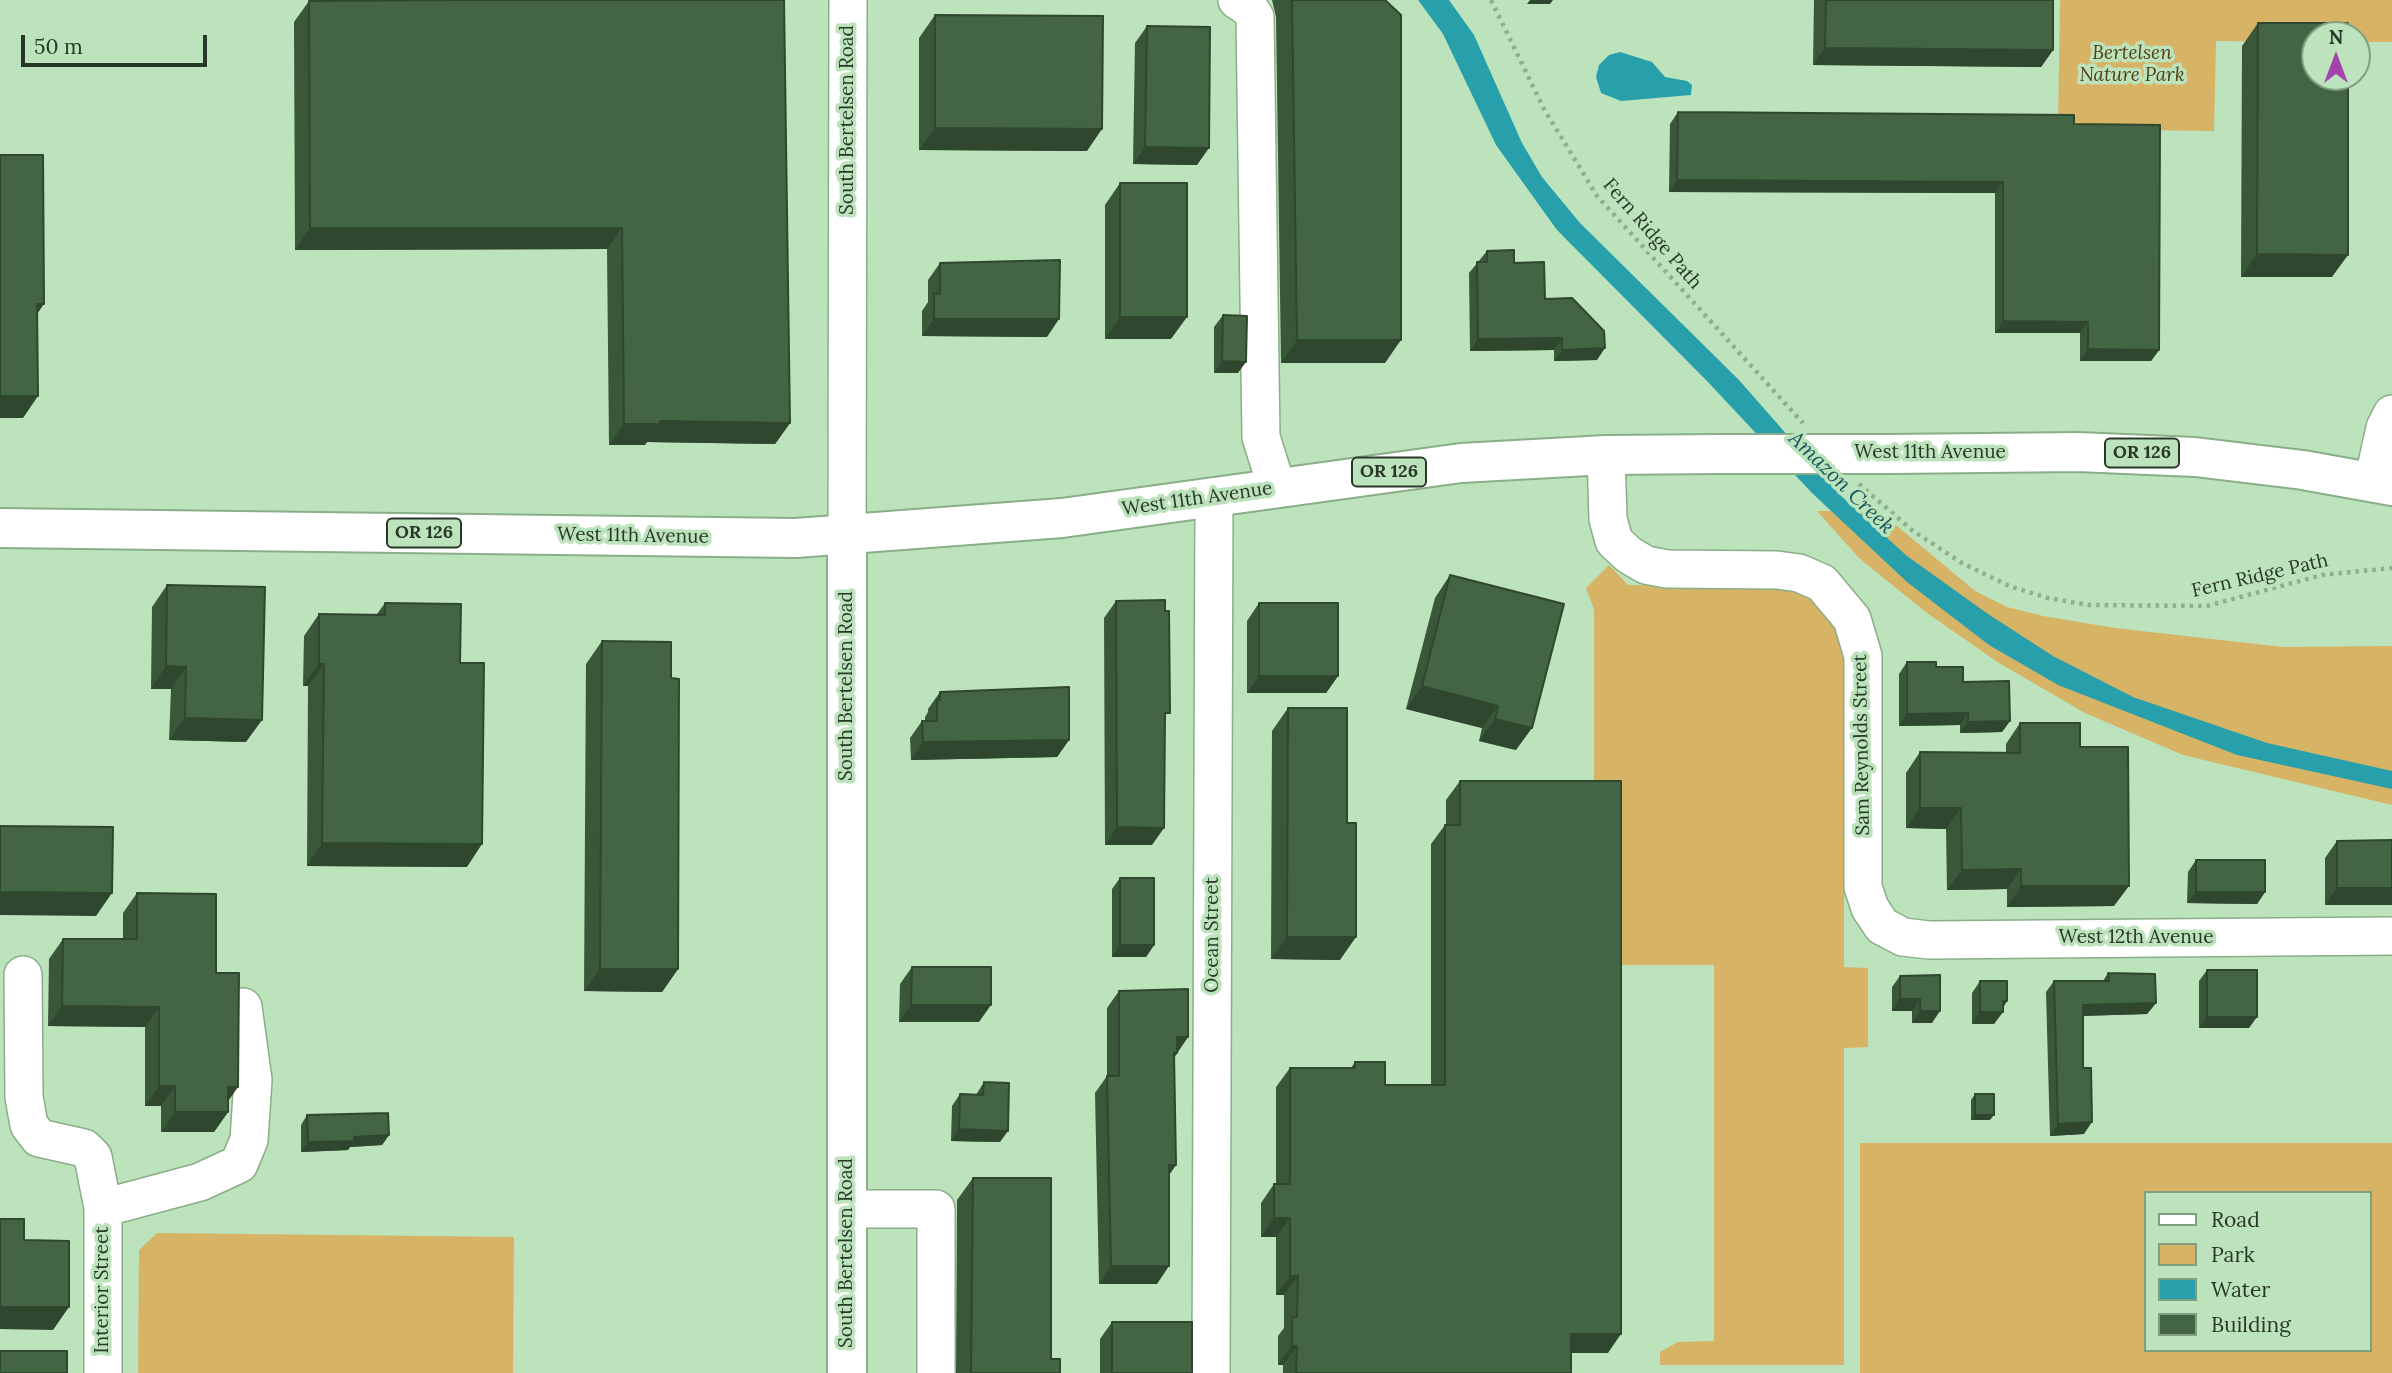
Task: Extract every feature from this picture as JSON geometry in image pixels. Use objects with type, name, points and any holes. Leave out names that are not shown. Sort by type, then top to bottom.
[{"type":"main road","name":"West 11th Avenue","points":[[0,528],[796,538],[1016,523],[1461,463],[1606,454],[2078,452],[2171,455],[2255,463],[2383,484]]},
{"type":"main road","name":"South Bertelsen Road","points":[[847,533],[847,1373]]},
{"type":"street","name":"South Bertelsen Road","points":[[847,533],[848,0]]},
{"type":"street","points":[[1237,0],[1249,8],[1255,17],[1261,437],[1277,488]]},
{"type":"street","points":[[2383,484],[2385,428],[2392,414]]},
{"type":"street","name":"Sam Reynolds Street","points":[[1606,454],[1608,519],[1614,541],[1629,555],[1646,565],[1667,569],[1777,570],[1799,573],[1822,583],[1852,618],[1863,656],[1863,887],[1870,908],[1882,926]]},
{"type":"street","name":"Ocean Street","points":[[1211,1373],[1213,497]]},
{"type":"street","name":"West 12th Avenue","points":[[1882,926],[1903,937],[1929,940],[2392,936]]},
{"type":"street","name":"Interior Street","points":[[23,975],[24,1097],[29,1125],[39,1138],[84,1147],[93,1157],[103,1208],[103,1373]]},
{"type":"street","points":[[103,1208],[201,1182],[239,1164],[249,1140],[253,1080],[243,1007]]},
{"type":"street","points":[[847,1209],[936,1209],[936,1373]]},
{"type":"path","name":"Fern Ridge Path","points":[[1491,0],[1544,109],[1597,196],[1778,395]]},
{"type":"path","name":"Fern Ridge Path","points":[[1870,496],[1913,531],[1962,563],[1997,580],[2048,598],[2089,604],[2207,606],[2322,575],[2392,568]]},
{"type":"green space","name":"Bertelsen Nature Park","points":[[2060,0],[2392,0],[2392,42],[2371,42],[2371,21],[2301,21],[2301,42],[2216,41],[2214,131],[2058,129]]},
{"type":"green space","points":[[1817,511],[1879,511],[1975,591],[2007,607],[2043,616],[2115,628],[2283,647],[2392,646],[2392,805],[2183,755],[2085,713],[1999,663],[1927,613],[1859,558]]},
{"type":"green space","points":[[1609,565],[1628,585],[1796,587],[1832,612],[1844,652],[1844,967],[1868,968],[1868,1047],[1844,1048],[1844,1365],[1660,1365],[1660,1352],[1678,1342],[1714,1341],[1714,965],[1613,965],[1594,791],[1594,609],[1586,588]]},
{"type":"green space","points":[[1860,1143],[2392,1143],[2392,1373],[1860,1373]]},
{"type":"green space","points":[[157,1233],[514,1237],[513,1373],[138,1373],[139,1250]]},
{"type":"water","points":[[1418,0],[1449,0],[1474,35],[1522,143],[1542,177],[1580,223],[1739,380],[1839,494],[1907,556],[2053,656],[2133,697],[2267,743],[2392,771],[2392,789],[2237,755],[2058,685],[1989,645],[1907,582],[1812,493],[1707,381],[1557,230],[1496,145],[1443,34]]},
{"type":"water","points":[[1620,52],[1652,62],[1665,77],[1687,81],[1692,85],[1691,95],[1621,101],[1601,93],[1596,77],[1599,65],[1609,55]]},
{"type":"building","points":[[784,0],[790,423],[660,421],[660,424],[624,424],[622,228],[310,228],[309,1]]},
{"type":"building","points":[[1292,0],[1385,0],[1401,15],[1401,340],[1297,340]]},
{"type":"building","points":[[1826,0],[2053,0],[2053,50],[1825,48]]},
{"type":"building","points":[[935,15],[1103,16],[1102,129],[935,128]]},
{"type":"building","points":[[2258,23],[2301,23],[2301,91],[2348,91],[2348,255],[2257,254]]},
{"type":"building","points":[[1147,26],[1210,27],[1209,148],[1145,147]]},
{"type":"building","points":[[1678,112],[2074,115],[2074,124],[2160,125],[2159,350],[2088,349],[2088,322],[2003,321],[2003,182],[1677,180]]},
{"type":"building","points":[[0,155],[43,155],[44,304],[37,304],[38,396],[0,396]]},
{"type":"building","points":[[1120,183],[1187,183],[1187,317],[1120,317]]},
{"type":"building","points":[[1514,250],[1514,263],[1544,262],[1545,299],[1572,298],[1604,331],[1605,348],[1562,350],[1562,338],[1478,339],[1477,262],[1487,262],[1487,251]]},
{"type":"building","points":[[1060,260],[1059,319],[934,319],[934,293],[940,294],[940,263]]},
{"type":"building","points":[[1223,315],[1247,316],[1246,362],[1222,361]]},
{"type":"building","points":[[1450,575],[1564,604],[1532,728],[1495,719],[1498,706],[1422,686]]},
{"type":"building","points":[[167,585],[265,587],[262,720],[185,718],[186,667],[166,666]]},
{"type":"building","points":[[1165,600],[1165,611],[1169,611],[1170,713],[1165,713],[1164,828],[1117,827],[1116,601]]},
{"type":"building","points":[[385,603],[461,604],[460,663],[484,663],[482,844],[322,843],[324,664],[319,664],[319,614],[385,615]]},
{"type":"building","points":[[1259,603],[1338,603],[1338,676],[1259,676]]},
{"type":"building","points":[[602,641],[671,642],[671,678],[679,679],[678,969],[600,969]]},
{"type":"building","points":[[1907,662],[1936,662],[1936,667],[1963,667],[1963,682],[2009,681],[2010,721],[1968,722],[1968,713],[1907,714]]},
{"type":"building","points":[[1069,687],[1069,740],[923,742],[922,721],[937,721],[937,700],[940,700],[940,692]]},
{"type":"building","points":[[1288,708],[1347,708],[1347,823],[1356,823],[1356,937],[1287,937]]},
{"type":"building","points":[[2020,723],[2080,723],[2080,747],[2128,747],[2129,886],[2021,886],[2021,869],[1962,870],[1961,808],[1920,808],[1920,752],[2020,753]]},
{"type":"building","points":[[1460,781],[1621,781],[1621,1334],[1571,1334],[1571,1373],[1296,1373],[1297,1346],[1292,1346],[1292,1317],[1297,1317],[1298,1276],[1290,1276],[1290,1218],[1274,1218],[1274,1184],[1290,1184],[1290,1068],[1355,1068],[1355,1062],[1385,1062],[1385,1085],[1445,1085],[1445,825],[1460,825]]},
{"type":"building","points":[[0,826],[113,827],[112,893],[0,892]]},
{"type":"building","points":[[2392,840],[2392,888],[2337,888],[2337,841]]},
{"type":"building","points":[[2196,860],[2265,860],[2265,892],[2196,892]]},
{"type":"building","points":[[1120,878],[1154,878],[1154,945],[1120,945]]},
{"type":"building","points":[[137,893],[216,894],[216,973],[239,973],[238,1087],[228,1087],[228,1112],[175,1112],[175,1086],[159,1086],[159,1007],[62,1006],[63,939],[137,939]]},
{"type":"building","points":[[912,967],[991,967],[991,1005],[911,1005]]},
{"type":"building","points":[[2207,970],[2257,970],[2257,1017],[2207,1017]]},
{"type":"building","points":[[2108,973],[2155,974],[2156,1003],[2083,1005],[2083,1068],[2091,1068],[2092,1122],[2058,1124],[2054,981],[2109,981]]},
{"type":"building","points":[[1940,975],[1940,1011],[1920,1011],[1920,999],[1900,999],[1900,976]]},
{"type":"building","points":[[1980,981],[2007,981],[2007,1001],[2003,1001],[2003,1012],[1980,1012]]},
{"type":"building","points":[[1188,989],[1188,1037],[1177,1037],[1177,1053],[1174,1053],[1176,1165],[1169,1165],[1169,1266],[1111,1266],[1107,1076],[1119,1076],[1119,991]]},
{"type":"building","points":[[984,1082],[1009,1083],[1008,1131],[959,1129],[960,1094],[983,1095]]},
{"type":"building","points":[[1975,1094],[1994,1094],[1994,1115],[1975,1115]]},
{"type":"building","points":[[388,1113],[389,1135],[354,1137],[354,1141],[308,1142],[307,1115]]},
{"type":"building","points":[[973,1178],[1051,1178],[1051,1359],[1060,1359],[1060,1373],[971,1373]]},
{"type":"building","points":[[0,1219],[24,1219],[24,1240],[69,1241],[69,1307],[0,1307]]},
{"type":"building","points":[[1112,1322],[1192,1322],[1192,1373],[1112,1373]]},
{"type":"building","points":[[0,1351],[67,1351],[67,1373],[0,1373]]},
{"type":"water label","name":"Amazon Creek","points":[[1841,483]]}]
